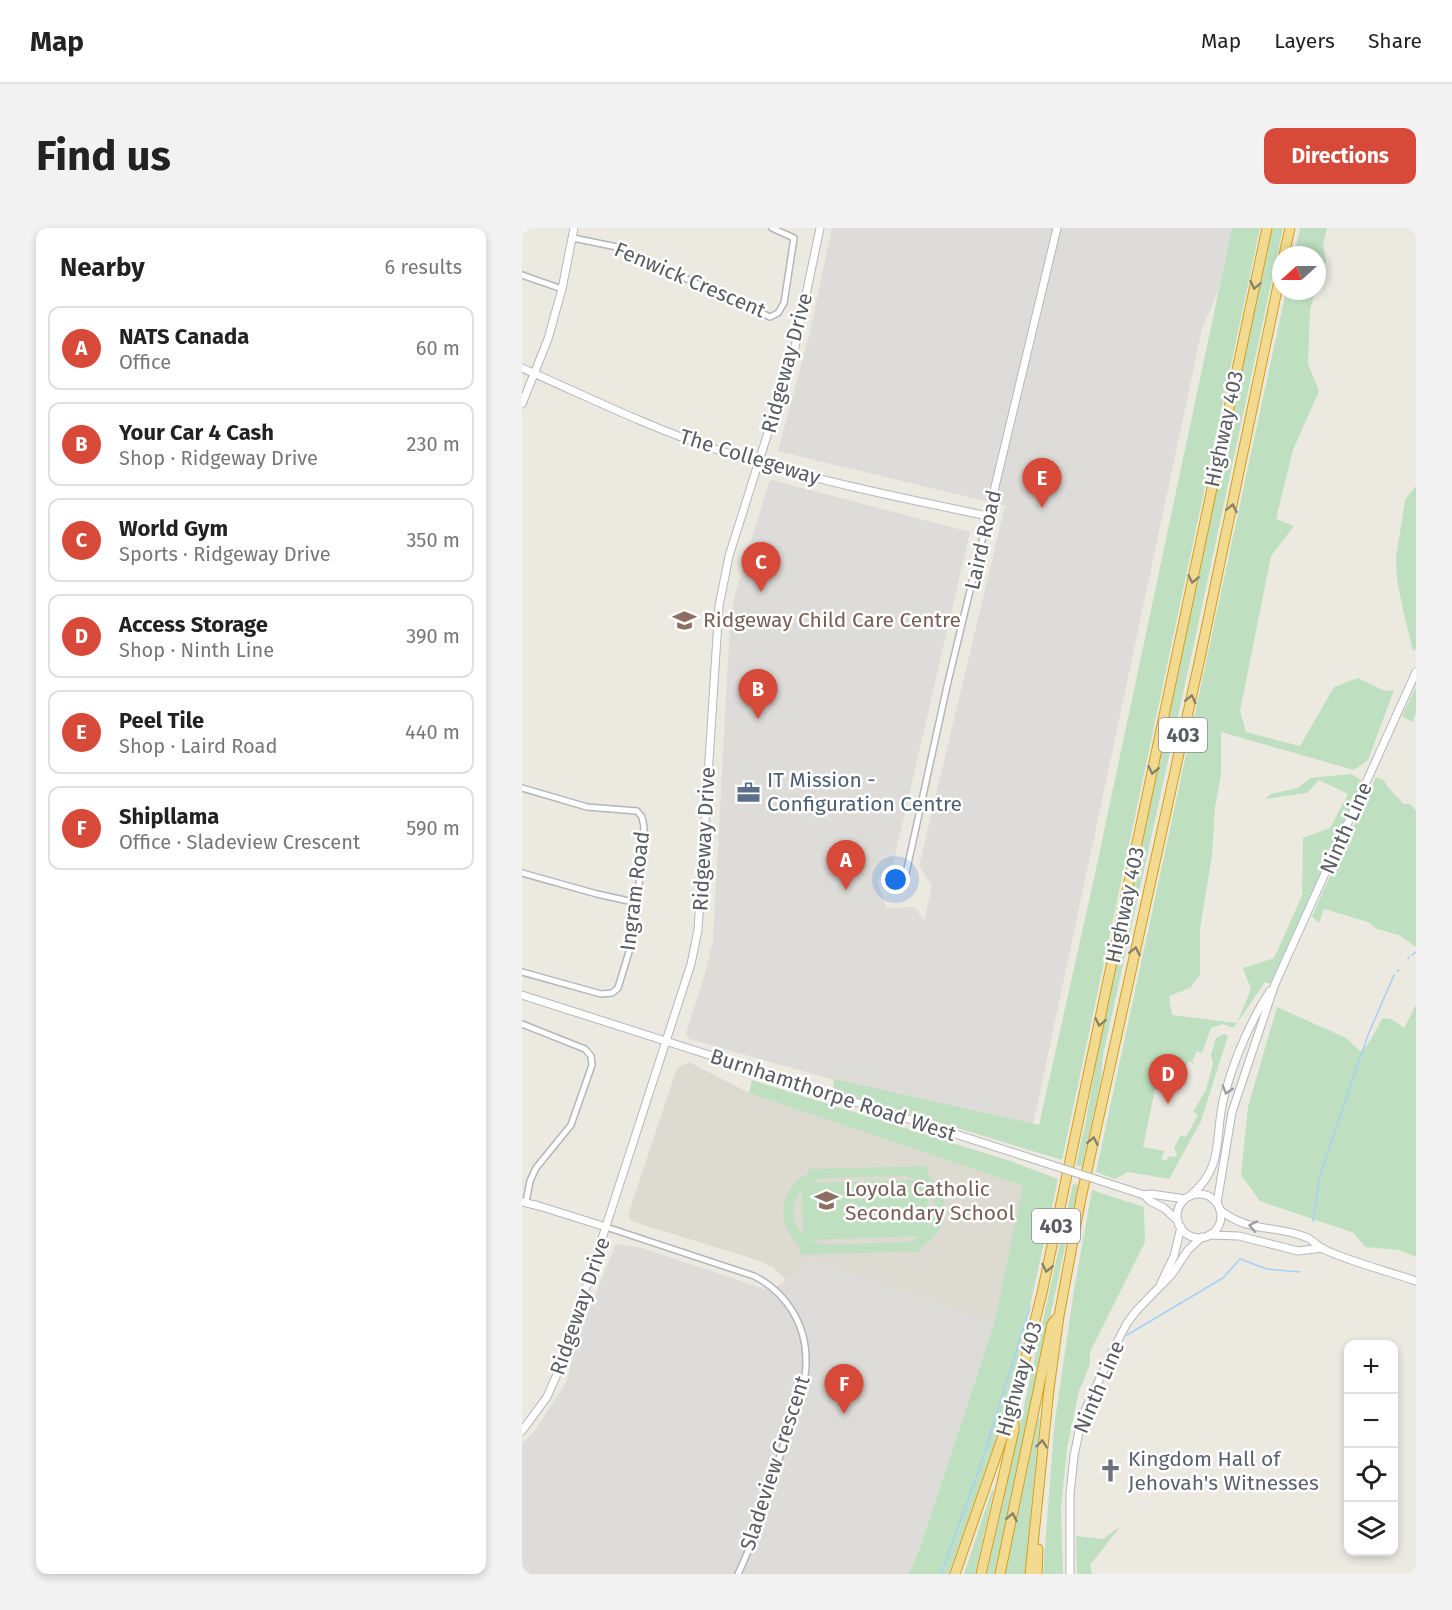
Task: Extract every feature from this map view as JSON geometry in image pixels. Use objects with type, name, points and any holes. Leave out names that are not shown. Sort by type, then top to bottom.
[{"type":"highway","name":"Highway 403","points":[[955,1574],[1014,1404],[1042,1293],[1267,228]]},
{"type":"highway","points":[[1286,246],[1290,228]]},
{"type":"highway","name":"Highway 403","points":[[1030,1574],[1049,1389],[1059,1316],[1081,1198],[1200,658],[1275,300]]},
{"type":"highway","points":[[999,1574],[1052,1324],[1059,1316]]},
{"type":"highway","points":[[981,1574],[1014,1430],[1014,1404]]},
{"type":"highway","points":[[1036,1502],[1039,1529],[1037,1574]]},
{"type":"main road","points":[[522,404],[548,339],[562,290],[574,228]]},
{"type":"main road","name":"Ridgeway Drive","points":[[522,1431],[540,1408],[558,1374],[667,1041],[699,930],[719,606],[729,556],[795,347],[820,228]]},
{"type":"main road","name":"Laird Road","points":[[988,516],[1057,228]]},
{"type":"main road","name":"The Collegeway","points":[[522,368],[692,441],[809,477],[988,516]]},
{"type":"main road","name":"Ninth Line","points":[[1219,1207],[1232,1112],[1275,984],[1416,672]]},
{"type":"main road","name":"Ninth Line","points":[[1188,1197],[1202,1185],[1211,1172],[1224,1095],[1256,1014],[1275,984]]},
{"type":"main road","name":"Burnhamthorpe Road West","points":[[522,994],[1144,1195],[1188,1197]]},
{"type":"main road","name":"Burnhamthorpe Road West","points":[[1144,1195],[1164,1208],[1180,1224]]},
{"type":"main road","points":[[1322,1248],[1298,1251],[1239,1236],[1190,1235],[1180,1224],[1178,1209],[1188,1197],[1205,1195],[1233,1220],[1245,1225],[1277,1230],[1308,1239],[1322,1248],[1416,1281]]},
{"type":"main road","points":[[524,1202],[606,1227]]},
{"type":"main road","points":[[1210,1234],[1219,1224],[1219,1207]]},
{"type":"main road","name":"Ninth Line","points":[[1160,1285],[1174,1256],[1180,1224]]},
{"type":"main road","name":"Ninth Line","points":[[1070,1574],[1070,1494],[1074,1456],[1082,1418],[1127,1323],[1172,1274],[1188,1250],[1202,1237]]},
{"type":"street","name":"Fenwick Crescent","points":[[573,238],[617,247],[770,317],[778,313],[784,303],[794,238],[772,228]]},
{"type":"street","points":[[522,275],[562,290]]},
{"type":"street","name":"Laird Road","points":[[903,887],[947,686],[988,516]]},
{"type":"street","name":"Ingram Road","points":[[522,788],[587,807],[637,812],[642,817],[644,826],[638,903],[632,942],[618,988],[612,993],[601,994],[522,972]]},
{"type":"street","points":[[522,873],[638,903]]},
{"type":"street","points":[[522,1024],[585,1049],[591,1056],[591,1065],[571,1125],[536,1168],[524,1202]]},
{"type":"street","name":"Sladeview Crescent","points":[[606,1227],[764,1281],[775,1288],[783,1298],[800,1327],[806,1360],[804,1380],[769,1489],[738,1574]]},
{"type":"shaded area","points":[[832,228],[1232,228],[1219,288],[1202,329],[1033,1125],[845,1083],[689,1039],[686,1033],[713,941],[730,623],[734,597],[769,482],[772,480],[970,532],[893,864],[877,881],[887,908],[915,907],[924,922],[932,886],[919,866],[1005,506],[778,451],[809,336]]},
{"type":"shaded area","name":"Loyola Catholic Secondary School","points":[[689,1062],[749,1093],[1024,1186],[994,1324],[813,1260],[786,1280],[774,1268],[757,1260],[631,1221],[628,1215],[677,1068]]},
{"type":"shaded area","points":[[616,1244],[642,1248],[771,1291],[813,1260],[994,1324],[921,1545],[909,1574],[522,1574],[522,1443],[533,1433],[566,1383],[579,1335]]},
{"type":"green space","points":[[1232,228],[1260,228],[1062,1160],[833,1090],[834,1079],[1039,1125],[1093,883]]},
{"type":"green space","points":[[1272,228],[1283,228],[1279,246],[1272,246],[1272,279],[1103,1055],[1101,1079],[1082,1167],[1076,1165],[1099,1046]]},
{"type":"green space","points":[[1300,228],[1327,228],[1323,246],[1296,246]]},
{"type":"green space","points":[[1284,300],[1313,300],[1310,309],[1308,364],[1319,391],[1293,450],[1276,519],[1294,526],[1271,556],[1240,711],[1246,732],[1300,746],[1334,687],[1358,678],[1385,691],[1394,690],[1368,760],[1354,770],[1221,732],[1221,775],[1215,807],[1212,855],[1200,929],[1200,975],[1190,988],[1169,996],[1172,1015],[1237,1023],[1233,1028],[1223,1024],[1211,1028],[1202,1053],[1197,1051],[1192,1061],[1196,1065],[1189,1061],[1185,1068],[1162,1056],[1143,1147],[1164,1151],[1161,1159],[1166,1161],[1169,1156],[1175,1157],[1177,1154],[1174,1148],[1181,1135],[1186,1137],[1198,1115],[1193,1112],[1206,1090],[1216,1038],[1224,1034],[1228,1036],[1201,1121],[1169,1179],[1128,1172],[1115,1179],[1096,1172]]},
{"type":"green space","points":[[1416,486],[1416,649],[1413,651],[1397,579],[1396,558],[1405,500]]},
{"type":"green space","points":[[1416,687],[1416,712],[1412,722],[1402,716]]},
{"type":"green space","points":[[1351,774],[1361,780],[1359,788],[1270,984],[1265,982],[1237,1023],[1251,989],[1243,968],[1274,958],[1302,896],[1303,838],[1330,828],[1348,794],[1319,780],[1307,793],[1265,799],[1271,794],[1298,788],[1310,778]]},
{"type":"green space","points":[[1376,777],[1384,780],[1403,804],[1410,804],[1416,811],[1416,947],[1399,935],[1377,929],[1368,922],[1324,909],[1319,923],[1312,916]]},
{"type":"green space","points":[[1416,1005],[1416,1257],[1399,1250],[1365,1247],[1354,1233],[1260,1201],[1241,1175],[1248,1107],[1277,1007],[1346,1038],[1360,1051],[1370,1041],[1383,1018],[1391,1019],[1404,1028]]},
{"type":"green space","points":[[752,1080],[1013,1162],[1058,1179],[1019,1356],[995,1442],[949,1574],[909,1574],[921,1545],[994,1324],[1023,1186],[749,1093]]},
{"type":"green space","points":[[927,1166],[928,1174],[942,1192],[945,1213],[943,1223],[931,1240],[921,1247],[921,1251],[801,1255],[785,1222],[784,1205],[790,1190],[795,1183],[809,1173],[809,1169]],"holes":[[[904,1176],[917,1180],[810,1183],[823,1178]],[[928,1187],[935,1208],[928,1228]],[[802,1189],[803,1234],[796,1224],[793,1212],[798,1194]],[[920,1236],[908,1242],[826,1245],[810,1240]]]},
{"type":"green space","points":[[1073,1184],[1078,1185],[996,1574],[987,1574]]},
{"type":"green space","points":[[1092,1190],[1144,1207],[1145,1242],[1090,1352],[1090,1364],[1079,1391],[1067,1448],[1061,1508],[1063,1574],[1043,1574],[1054,1428],[1074,1290]]},
{"type":"green space","points":[[1038,1418],[1040,1418],[1025,1574],[1005,1574]]},
{"type":"green space","points":[[992,1490],[994,1490],[975,1574],[964,1574]]},
{"type":"green space","points":[[1121,1526],[1090,1565],[1092,1574],[1077,1574],[1076,1536],[1103,1539]]},
{"type":"waterway","points":[[1412,955],[1416,952]]},
{"type":"waterway","points":[[1313,1221],[1320,1175],[1368,1035],[1394,975]]},
{"type":"waterway","points":[[1127,1335],[1223,1278],[1240,1259],[1267,1269],[1299,1272]]},
{"type":"waterway","points":[[941,1574],[981,1464],[1030,1307]]},
{"type":"place","name":"Peel Tile","points":[[1042,508]]},
{"type":"place","name":"World Gym","points":[[761,592]]},
{"type":"place","name":"Ridgeway Child Care Centre","points":[[685,620]]},
{"type":"place","name":"Your Car 4 Cash","points":[[758,719]]},
{"type":"place","name":"IT Mission - Configuration Centre","points":[[749,792]]},
{"type":"place","name":"NATS Canada","points":[[846,890]]},
{"type":"place","name":"Access Storage","points":[[1168,1104]]},
{"type":"place","name":"Loyola Catholic Secondary School","points":[[827,1201]]},
{"type":"place","name":"Shipllama","points":[[844,1414]]},
{"type":"place","name":"Kingdom Hall of Jehovah's Witnesses","points":[[1110,1471]]}]
